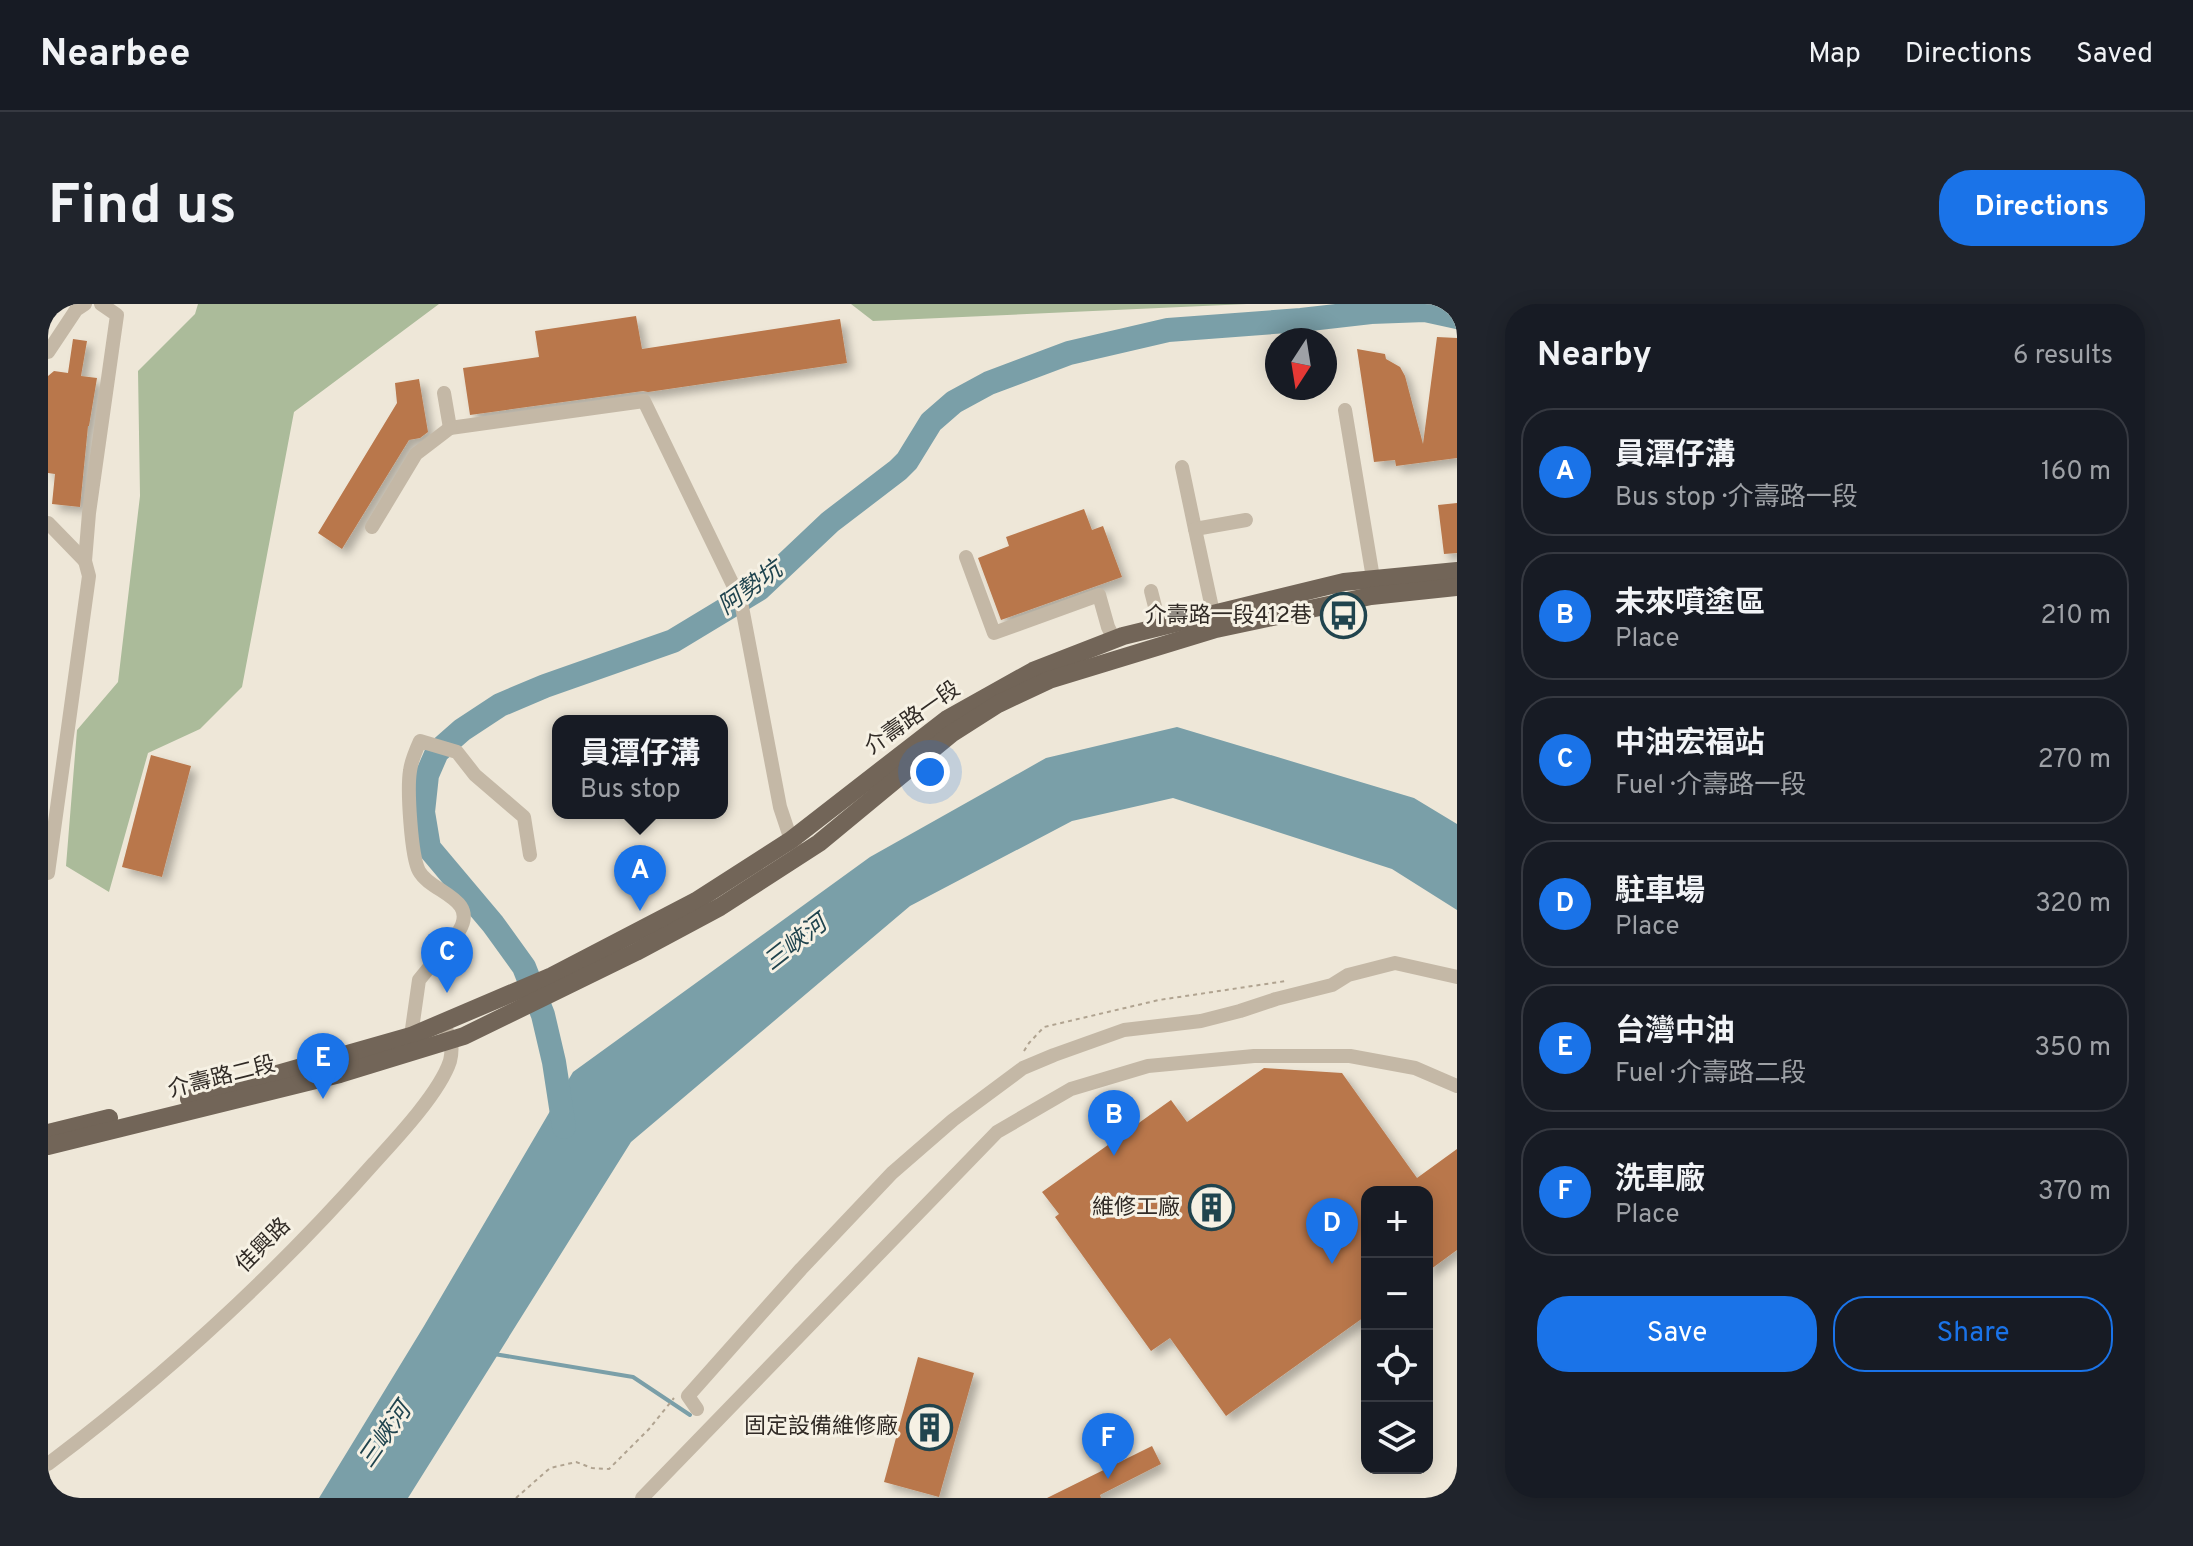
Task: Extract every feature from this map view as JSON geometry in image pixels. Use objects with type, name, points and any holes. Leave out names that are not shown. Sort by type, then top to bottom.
[{"type":"main road","name":"介壽路一段","points":[[796,847],[819,843],[951,734],[998,704],[1049,680],[1215,621],[1344,582],[1457,571]]},
{"type":"main road","name":"介壽路一段","points":[[453,1040],[499,1020],[696,901],[796,847],[947,719],[1033,671],[1114,639],[1160,626],[1457,587]]},
{"type":"main road","name":"介壽路一段","points":[[442,1022],[498,999],[555,984]]},
{"type":"main road","name":"介壽路二段","points":[[48,1133],[191,1099],[411,1036],[442,1022]]},
{"type":"main road","name":"介壽路二段","points":[[48,1146],[340,1074],[453,1040]]},
{"type":"street","points":[[48,352],[76,310],[85,304]]},
{"type":"street","points":[[48,873],[89,576],[85,561],[89,513],[117,315],[101,304]]},
{"type":"street","points":[[444,393],[450,428]]},
{"type":"street","points":[[372,527],[416,454],[450,428],[644,401],[742,607],[780,807],[796,847]]},
{"type":"street","points":[[1345,410],[1373,578]]},
{"type":"street","points":[[1182,467],[1215,621]]},
{"type":"street","points":[[1195,529],[1246,520]]},
{"type":"street","points":[[48,523],[85,561]]},
{"type":"street","points":[[966,557],[994,633],[1099,595],[1114,639]]},
{"type":"street","points":[[1151,591],[1160,626]]},
{"type":"street","points":[[411,1036],[419,980],[459,931],[465,914],[457,901],[420,873],[413,850],[410,770],[420,741],[457,752],[475,775],[524,817],[530,855]]},
{"type":"street","points":[[697,1409],[688,1396],[801,1269],[883,1184],[953,1120],[1023,1068],[1124,1030],[1201,1021],[1332,985],[1348,975],[1395,963],[1457,977]]},
{"type":"street","points":[[442,1022],[453,1040]]},
{"type":"street","name":"佳興路","points":[[48,1464],[185,1352],[334,1208],[430,1096],[449,1063],[453,1040]]},
{"type":"street","points":[[642,1498],[997,1132],[1071,1089],[1148,1066],[1254,1056],[1350,1056],[1415,1068],[1457,1086]]},
{"type":"path","points":[[516,1498],[550,1468],[576,1462],[592,1468],[609,1469],[649,1429],[674,1398]]},
{"type":"green space","points":[[198,304],[439,304],[294,412],[242,687],[200,729],[148,753],[109,892],[66,866],[77,730],[118,682],[140,496],[138,371],[195,314]]},
{"type":"green space","points":[[851,304],[1247,304],[873,321]]},
{"type":"water","name":"三峽河","points":[[1177,727],[1414,798],[1457,824],[1457,910],[1392,869],[1173,798],[1072,821],[910,906],[631,1142],[408,1498],[319,1498],[573,1072],[870,857],[1046,758]]},
{"type":"building","points":[[636,316],[642,349],[840,319],[847,363],[470,415],[463,368],[539,357],[535,331]]},
{"type":"building","points":[[1437,337],[1457,338],[1457,458],[1396,466],[1395,460],[1374,462],[1357,349],[1385,354],[1386,359],[1400,367],[1423,444]]},
{"type":"building","points":[[73,339],[87,341],[81,376],[97,378],[88,426],[80,507],[52,504],[55,474],[48,473],[48,376],[54,371],[68,373]]},
{"type":"building","points":[[419,379],[428,432],[420,438],[409,440],[342,549],[318,533],[397,403],[395,383]]},
{"type":"building","points":[[1457,503],[1457,553],[1444,554],[1438,505]]},
{"type":"building","points":[[1084,509],[1092,530],[1103,526],[1122,577],[1001,620],[978,558],[1009,546],[1006,537]]},
{"type":"building","points":[[151,755],[191,766],[162,877],[122,867]]},
{"type":"building","name":"維修工廠","points":[[1264,1068],[1342,1073],[1417,1178],[1457,1149],[1457,1250],[1433,1268],[1433,1186],[1361,1186],[1361,1319],[1226,1416],[1170,1338],[1151,1351],[1055,1217],[1059,1214],[1042,1192],[1171,1100],[1187,1122]]},
{"type":"building","name":"固定設備維修廠","points":[[918,1357],[974,1373],[939,1497],[884,1482]]},
{"type":"building","points":[[1152,1446],[1161,1464],[1100,1495],[1101,1498],[1047,1498]]},
{"type":"waterway","name":"阿勢坑","points":[[564,1127],[543,1015],[524,967],[493,924],[429,848],[423,812],[427,775],[437,752],[462,730],[500,705],[673,641],[759,589],[830,522],[898,470],[931,422],[954,402],[989,383],[1069,353],[1168,330],[1371,312],[1425,310],[1457,317]]},
{"type":"waterway","points":[[494,1354],[633,1377],[690,1415]]},
{"type":"place","name":"介壽路一段412巷","points":[[1343,616]]},
{"type":"place","name":"員潭仔溝","points":[[640,911]]},
{"type":"place","name":"中油宏福站","points":[[447,993]]},
{"type":"place","name":"台灣中油","points":[[323,1099]]},
{"type":"place","name":"未來噴塗區","points":[[1114,1156]]},
{"type":"place","name":"維修工廠","points":[[1211,1208]]},
{"type":"place","name":"駐車場","points":[[1332,1264]]},
{"type":"place","name":"固定設備維修廠","points":[[929,1427]]},
{"type":"place","name":"洗車廠","points":[[1108,1479]]}]
